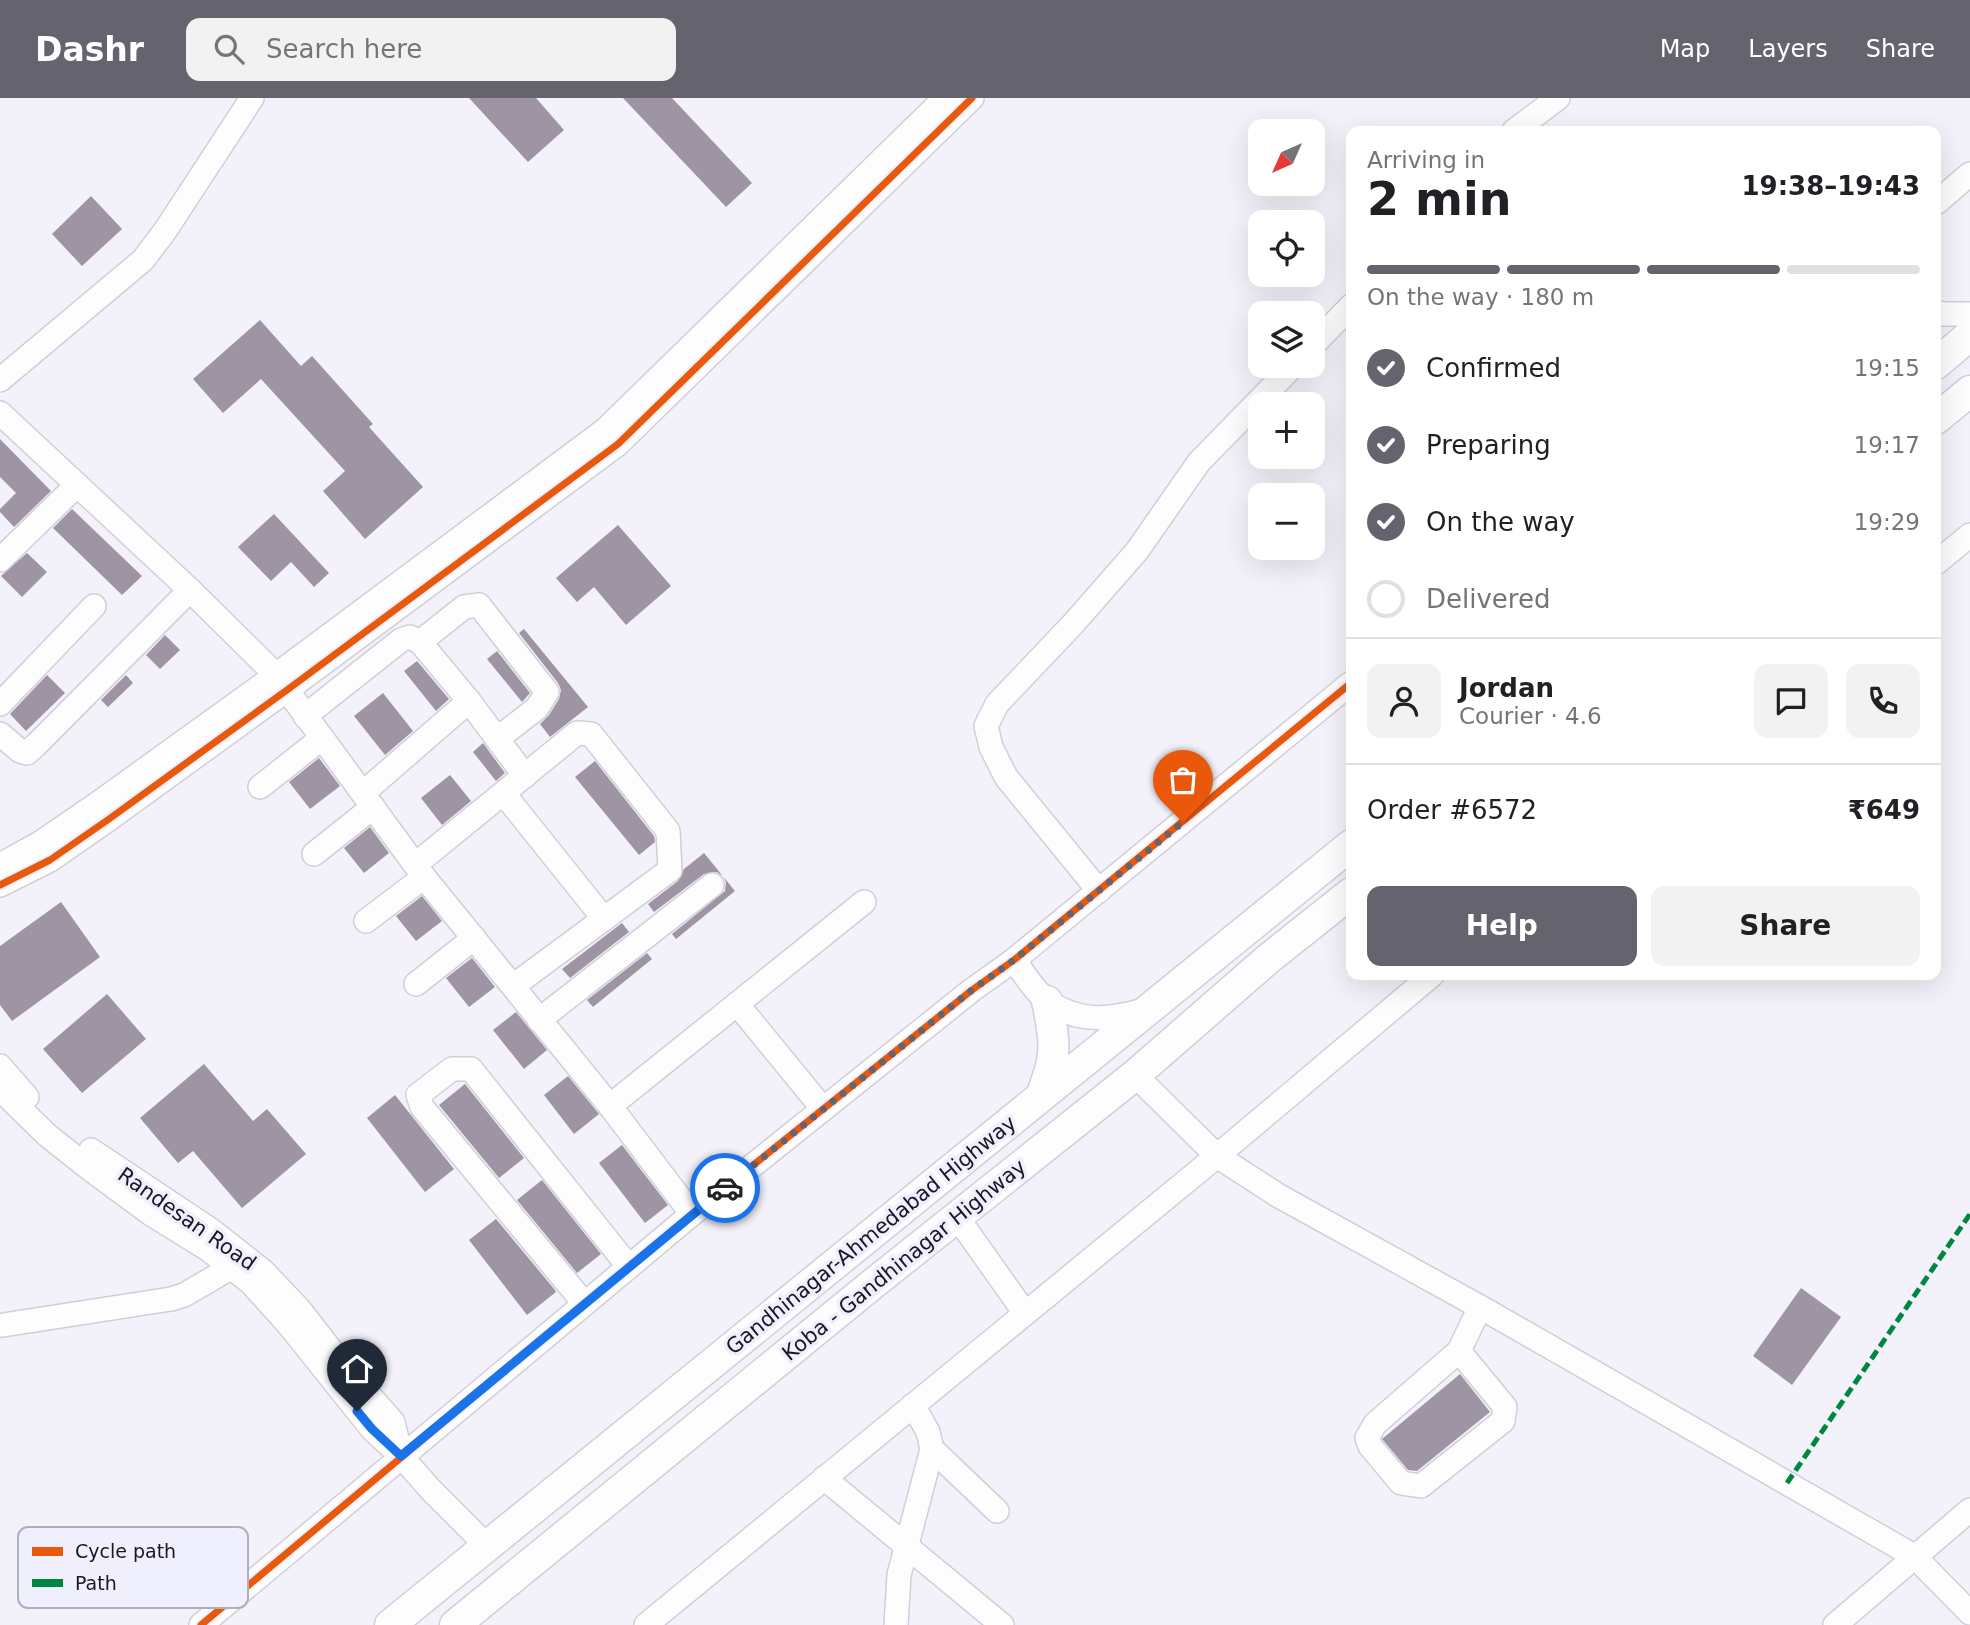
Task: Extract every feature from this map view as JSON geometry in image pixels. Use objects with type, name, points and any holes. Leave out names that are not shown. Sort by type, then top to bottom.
[{"type":"main road","points":[[1941,360],[1970,335]]},
{"type":"main road","points":[[1941,415],[1970,391]]},
{"type":"main road","name":"Gandhinagar-Ahmedabad Highway","points":[[390,1625],[1346,849]]},
{"type":"main road","name":"Koba - Gandhinagar Highway","points":[[454,1625],[1135,1074],[1268,959],[1346,897]]},
{"type":"main road","points":[[1041,1097],[1053,1067],[1054,1031],[1047,1001]]},
{"type":"street","points":[[0,380],[143,260],[165,231],[251,98]]},
{"type":"street","points":[[0,885],[50,860],[605,429],[945,98]]},
{"type":"street","points":[[0,864],[40,843],[281,683],[618,444],[972,98]]},
{"type":"street","points":[[1521,126],[1558,98]]},
{"type":"street","points":[[1941,198],[1970,174]]},
{"type":"street","points":[[1325,333],[1346,311]]},
{"type":"street","points":[[1941,314],[1970,314]]},
{"type":"street","points":[[1099,891],[1006,777],[986,726],[997,704],[1137,551],[1199,462],[1281,378]]},
{"type":"street","points":[[0,413],[190,590],[281,683],[420,871],[610,1106],[692,1214]]},
{"type":"street","points":[[0,560],[77,485]]},
{"type":"street","points":[[1941,559],[1970,535]]},
{"type":"street","points":[[0,734],[20,751],[27,752],[35,747],[190,590]]},
{"type":"street","points":[[420,642],[464,607],[479,604],[547,692],[537,708],[497,739]]},
{"type":"street","points":[[0,704],[94,606]]},
{"type":"street","points":[[305,716],[401,640],[410,637],[420,642],[469,701],[525,776]]},
{"type":"street","points":[[248,1585],[692,1214],[972,990],[1014,960],[1346,687]]},
{"type":"street","points":[[314,853],[469,701]]},
{"type":"street","points":[[366,921],[525,776],[577,733],[591,734],[668,831],[670,870],[513,986]]},
{"type":"street","points":[[260,787],[322,738]]},
{"type":"street","points":[[504,794],[604,919]]},
{"type":"street","points":[[539,1020],[712,885]]},
{"type":"street","points":[[610,1106],[863,902]]},
{"type":"street","points":[[416,984],[474,938]]},
{"type":"street","points":[[1014,960],[1047,1001],[1069,1013],[1090,1018],[1114,1018],[1150,1008]]},
{"type":"street","points":[[646,1625],[1217,1156],[1426,980]]},
{"type":"street","points":[[737,1004],[823,1110]]},
{"type":"street","name":"Randesan Road","points":[[0,1066],[22,1093],[64,1130],[112,1166],[211,1230],[263,1271],[300,1310],[341,1363],[393,1422],[401,1456]]},
{"type":"street","points":[[584,1303],[422,1107],[418,1095],[422,1090],[452,1069],[471,1069],[629,1267]]},
{"type":"street","points":[[1135,1074],[1217,1156],[1279,1196],[1480,1307],[1914,1556],[1970,1613]]},
{"type":"street","name":"Randesan Road","points":[[0,1089],[47,1135],[90,1170],[209,1250],[251,1283],[288,1324],[372,1429],[488,1547]]},
{"type":"street","points":[[957,1217],[1025,1313]]},
{"type":"street","points":[[3,1325],[171,1299],[184,1295],[232,1267]]},
{"type":"street","points":[[1459,1351],[1505,1407],[1503,1421],[1421,1486],[1401,1483],[1370,1446],[1367,1438],[1376,1424],[1459,1351],[1480,1307]]},
{"type":"street","points":[[896,1625],[899,1575],[932,1449],[928,1432],[913,1405]]},
{"type":"street","points":[[932,1449],[997,1511]]},
{"type":"street","points":[[824,1478],[1002,1625]]},
{"type":"street","points":[[1835,1625],[1970,1510]]},
{"type":"street","points":[[201,1625],[221,1608]]},
{"type":"building","points":[[469,98],[536,98],[564,130],[528,162]]},
{"type":"building","points":[[623,98],[672,98],[752,183],[726,207]]},
{"type":"building","points":[[91,196],[122,229],[82,266],[52,234]]},
{"type":"building","points":[[260,320],[301,366],[312,356],[373,424],[369,427],[423,487],[365,539],[323,491],[345,471],[261,379],[223,413],[193,379]]},
{"type":"building","points":[[0,439],[51,491],[14,527],[0,512],[16,493],[0,477]]},
{"type":"building","points":[[72,509],[142,576],[122,595],[53,528]]},
{"type":"building","points":[[274,514],[329,573],[314,587],[291,562],[271,581],[238,547]]},
{"type":"building","points":[[618,525],[671,586],[626,625],[594,587],[577,602],[556,578]]},
{"type":"building","points":[[27,553],[47,572],[22,597],[1,576]]},
{"type":"building","points":[[524,629],[588,707],[550,737],[540,724],[559,699],[561,690],[519,633]]},
{"type":"building","points":[[165,635],[180,650],[160,669],[146,655]]},
{"type":"building","points":[[497,651],[530,693],[522,702],[487,659]]},
{"type":"building","points":[[417,661],[449,699],[436,711],[404,671]]},
{"type":"building","points":[[47,675],[65,693],[26,731],[10,714]]},
{"type":"building","points":[[126,675],[133,683],[108,707],[101,700]]},
{"type":"building","points":[[383,693],[413,731],[385,755],[354,716]]},
{"type":"building","points":[[483,743],[505,773],[496,781],[473,752]]},
{"type":"building","points":[[319,758],[340,786],[310,809],[289,782]]},
{"type":"building","points":[[595,761],[654,836],[655,842],[639,855],[575,777]]},
{"type":"building","points":[[450,775],[471,801],[442,825],[421,798]]},
{"type":"building","points":[[370,827],[389,853],[364,873],[344,848]]},
{"type":"building","points":[[704,853],[722,876],[717,872],[704,874],[654,912],[648,904],[678,881],[684,869]]},
{"type":"building","points":[[723,877],[735,891],[676,939],[672,934],[725,891],[726,882]]},
{"type":"building","points":[[422,896],[442,921],[416,941],[396,916]]},
{"type":"building","points":[[61,902],[100,957],[12,1021],[0,1005],[0,946]]},
{"type":"building","points":[[622,923],[629,932],[570,978],[562,969]]},
{"type":"building","points":[[647,953],[652,959],[593,1007],[587,1000]]},
{"type":"building","points":[[472,958],[495,987],[469,1007],[446,978]]},
{"type":"building","points":[[107,994],[146,1039],[82,1093],[43,1049]]},
{"type":"building","points":[[516,1012],[547,1050],[524,1069],[493,1030]]},
{"type":"building","points":[[204,1064],[253,1121],[267,1109],[306,1154],[242,1208],[193,1151],[178,1163],[140,1118]]},
{"type":"building","points":[[568,1076],[599,1114],[574,1134],[544,1095]]},
{"type":"building","points":[[465,1084],[524,1158],[499,1178],[439,1105]]},
{"type":"building","points":[[395,1095],[454,1169],[425,1192],[367,1118]]},
{"type":"building","points":[[622,1145],[668,1205],[645,1223],[599,1163]]},
{"type":"building","points":[[542,1180],[601,1254],[577,1273],[517,1200]]},
{"type":"building","points":[[496,1219],[556,1292],[527,1315],[469,1240]]},
{"type":"building","points":[[1801,1288],[1841,1317],[1792,1385],[1753,1356]]},
{"type":"building","points":[[1460,1374],[1490,1412],[1417,1471],[1408,1470],[1382,1439]]},
{"type":"marked path","points":[[1787,1483],[1970,1214]]},
{"type":"cycle path","points":[[0,885],[50,860],[109,819],[618,444],[972,98]]},
{"type":"cycle path","points":[[248,1586],[692,1214],[972,990],[1014,960],[1346,687]]},
{"type":"cycle path","points":[[201,1625],[221,1608]]},
{"type":"way so far","points":[[725,1188],[972,990],[1014,960],[1183,822]]},
{"type":"route","points":[[357,1411],[401,1456],[725,1188]]}]
